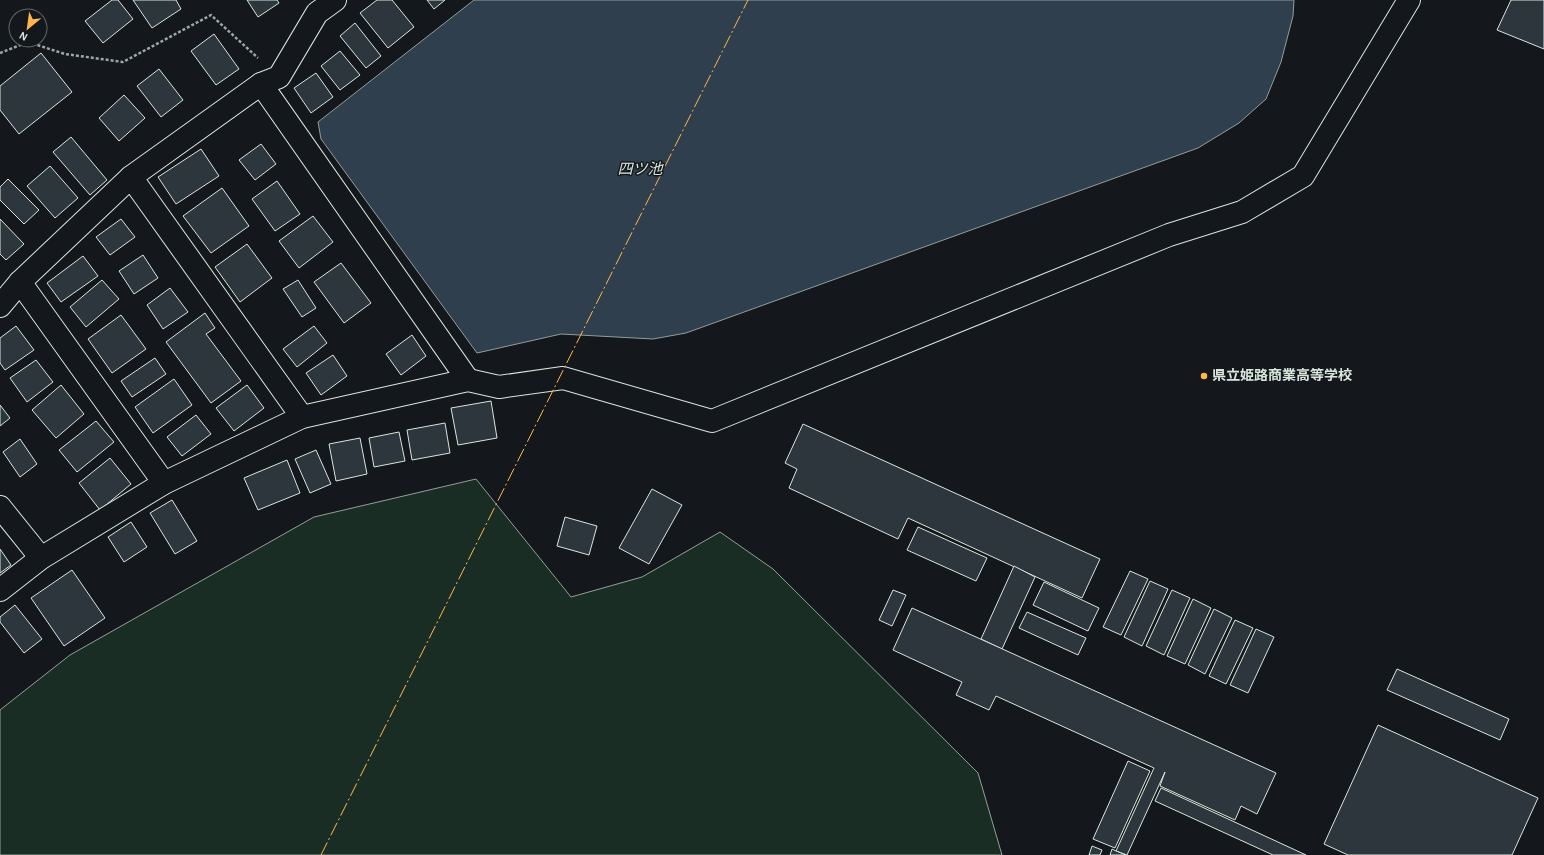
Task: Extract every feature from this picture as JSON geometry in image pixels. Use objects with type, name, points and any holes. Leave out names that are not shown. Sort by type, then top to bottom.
[{"type":"street","points":[[0,306],[20,282],[131,176],[270,80],[317,13],[335,0]]},
{"type":"street","points":[[0,590],[41,558],[164,483],[302,416],[468,380],[499,387],[563,378],[712,421],[1169,235],[1242,212],[1303,176],[1409,0]]},
{"type":"street","points":[[270,80],[468,380]]},
{"type":"street","points":[[131,176],[302,416]]},
{"type":"street","points":[[20,282],[164,483]]},
{"type":"street","points":[[0,506],[41,558]]},
{"type":"path","points":[[0,53],[28,42],[65,54],[123,62],[211,15],[270,80]]},
{"type":"green space","points":[[476,479],[571,597],[642,577],[720,532],[773,569],[978,773],[1002,855],[0,855],[0,710],[70,655],[314,517]]},
{"type":"water","name":"四ツ池","points":[[474,0],[1294,0],[1293,16],[1281,62],[1266,99],[1239,123],[1198,148],[686,333],[653,339],[561,334],[477,353],[321,139],[318,122]]},
{"type":"building","points":[[112,0],[118,0],[133,19],[103,43],[85,21]]},
{"type":"building","points":[[133,0],[176,0],[181,9],[152,28]]},
{"type":"building","points":[[247,0],[277,0],[279,3],[258,17]]},
{"type":"building","points":[[377,0],[392,0],[414,27],[388,48],[360,13]]},
{"type":"building","points":[[427,0],[445,0],[434,9]]},
{"type":"building","points":[[1511,0],[1544,0],[1544,49],[1497,30]]},
{"type":"building","points":[[355,23],[381,56],[366,68],[340,36]]},
{"type":"building","points":[[214,34],[239,69],[216,85],[191,51]]},
{"type":"building","points":[[340,51],[360,75],[340,90],[321,66]]},
{"type":"building","points":[[41,53],[72,92],[19,134],[0,110],[0,86]]},
{"type":"building","points":[[159,69],[183,100],[161,117],[137,86]]},
{"type":"building","points":[[316,73],[333,97],[311,113],[294,88]]},
{"type":"building","points":[[124,95],[145,118],[119,141],[99,118]]},
{"type":"building","points":[[71,137],[107,180],[90,195],[53,152]]},
{"type":"building","points":[[261,144],[276,164],[255,180],[239,160]]},
{"type":"building","points":[[201,149],[219,176],[176,204],[158,177]]},
{"type":"building","points":[[50,166],[78,198],[55,218],[27,186]]},
{"type":"building","points":[[8,179],[39,210],[24,224],[0,200],[0,187]]},
{"type":"building","points":[[277,181],[300,214],[275,231],[252,199]]},
{"type":"building","points":[[222,188],[249,226],[211,253],[183,216]]},
{"type":"building","points":[[313,216],[333,242],[299,268],[279,241]]},
{"type":"building","points":[[0,219],[24,244],[6,260],[0,254]]},
{"type":"building","points":[[121,219],[135,237],[110,255],[96,237]]},
{"type":"building","points":[[247,244],[272,278],[240,302],[215,267]]},
{"type":"building","points":[[143,255],[158,278],[134,294],[119,271]]},
{"type":"building","points":[[83,256],[98,276],[61,302],[47,283]]},
{"type":"building","points":[[341,263],[371,303],[344,323],[314,282]]},
{"type":"building","points":[[102,280],[119,299],[86,327],[70,307]]},
{"type":"building","points":[[298,280],[316,308],[302,317],[283,289]]},
{"type":"building","points":[[170,288],[188,312],[163,329],[147,305]]},
{"type":"building","points":[[205,313],[215,328],[206,334],[241,381],[211,403],[166,342]]},
{"type":"building","points":[[121,315],[146,349],[112,373],[88,339]]},
{"type":"building","points":[[16,326],[34,350],[5,370],[0,363],[0,338]]},
{"type":"building","points":[[314,326],[327,343],[297,367],[283,349]]},
{"type":"building","points":[[412,335],[426,356],[401,375],[386,354]]},
{"type":"building","points":[[333,355],[347,376],[321,395],[306,373]]},
{"type":"building","points":[[155,358],[166,374],[132,397],[121,381]]},
{"type":"building","points":[[36,360],[53,382],[27,402],[10,378]]},
{"type":"building","points":[[174,379],[192,405],[153,433],[135,407]]},
{"type":"building","points":[[61,385],[84,414],[56,438],[32,410]]},
{"type":"building","points":[[247,385],[264,408],[234,431],[216,408]]},
{"type":"building","points":[[491,401],[497,438],[458,445],[451,408]]},
{"type":"building","points":[[0,405],[10,418],[0,426]]},
{"type":"building","points":[[196,415],[211,434],[182,456],[167,437]]},
{"type":"building","points":[[96,421],[114,442],[77,472],[59,450]]},
{"type":"building","points":[[445,423],[450,453],[412,460],[407,430]]},
{"type":"building","points":[[803,424],[1100,559],[1082,598],[908,518],[898,539],[789,488],[797,469],[785,463]]},
{"type":"building","points":[[399,432],[405,461],[374,467],[369,438]]},
{"type":"building","points":[[360,438],[367,474],[336,481],[329,444]]},
{"type":"building","points":[[20,439],[37,464],[20,477],[3,452]]},
{"type":"building","points":[[316,450],[331,484],[310,493],[295,459]]},
{"type":"building","points":[[110,458],[131,484],[100,510],[79,483]]},
{"type":"building","points":[[287,460],[300,493],[258,510],[244,478]]},
{"type":"building","points":[[652,489],[682,505],[649,564],[619,548]]},
{"type":"building","points":[[172,500],[197,541],[175,554],[150,513]]},
{"type":"building","points":[[565,517],[597,526],[589,555],[557,546]]},
{"type":"building","points":[[131,522],[147,547],[124,562],[108,537]]},
{"type":"building","points":[[918,527],[987,558],[976,581],[907,550]]},
{"type":"building","points":[[0,549],[11,565],[0,573]]},
{"type":"building","points":[[1014,566],[1035,577],[1002,649],[981,639]]},
{"type":"building","points":[[72,570],[105,618],[64,646],[31,598]]},
{"type":"building","points":[[1130,571],[1148,579],[1121,635],[1103,627]]},
{"type":"building","points":[[1150,581],[1168,589],[1142,646],[1124,637]]},
{"type":"building","points":[[1044,582],[1099,608],[1088,631],[1033,605]]},
{"type":"building","points":[[893,590],[906,595],[892,626],[879,620]]},
{"type":"building","points":[[1172,590],[1190,598],[1164,655],[1146,646]]},
{"type":"building","points":[[1193,599],[1211,608],[1185,664],[1167,656]]},
{"type":"building","points":[[15,605],[42,639],[24,653],[0,622],[0,617]]},
{"type":"building","points":[[912,608],[1276,773],[1257,814],[1241,806],[1235,820],[1160,786],[1165,772],[1127,855],[1116,851],[1154,768],[996,696],[989,710],[956,695],[962,682],[893,650]]},
{"type":"building","points":[[1214,609],[1232,618],[1205,674],[1188,665]]},
{"type":"building","points":[[1027,612],[1086,638],[1078,655],[1019,628]]},
{"type":"building","points":[[1235,620],[1253,628],[1226,684],[1209,676]]},
{"type":"building","points":[[1256,629],[1274,637],[1248,693],[1230,685]]},
{"type":"building","points":[[1397,669],[1509,719],[1500,740],[1387,690]]},
{"type":"building","points":[[1378,725],[1538,798],[1512,855],[1348,855],[1324,844]]},
{"type":"building","points":[[1128,761],[1150,771],[1115,848],[1093,839]]},
{"type":"building","points":[[1161,788],[1306,855],[1273,855],[1155,801]]},
{"type":"building","points":[[1092,846],[1102,850],[1100,855],[1089,855]]},
{"type":"building","points":[[1112,849],[1116,851],[1126,855],[1110,855]]},
{"type":"power","points":[[321,855],[748,0]]},
{"type":"place","name":"県立姫路商業高等学校","points":[[1204,376]]}]
